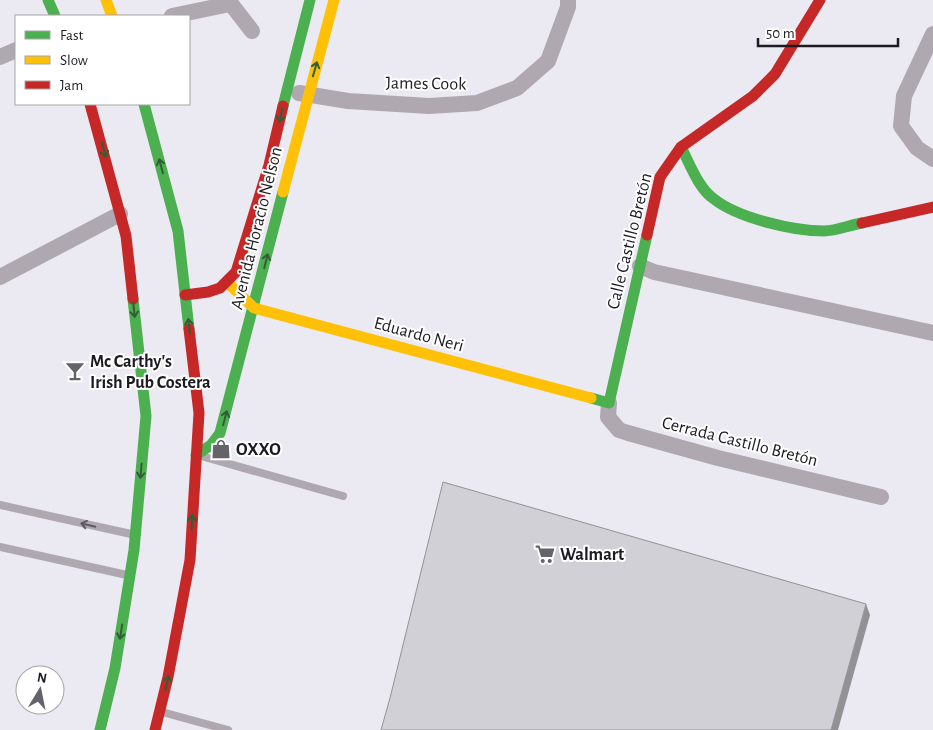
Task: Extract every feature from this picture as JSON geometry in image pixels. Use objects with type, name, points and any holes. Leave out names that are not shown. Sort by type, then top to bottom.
[{"type":"main road","points":[[48,0],[55,15]]},
{"type":"main road","points":[[106,0],[112,15]]},
{"type":"main road","name":"Avenida Horacio Nelson","points":[[186,295],[216,290],[229,284],[236,272],[269,165],[310,0]]},
{"type":"main road","name":"Avenida Horacio Nelson","points":[[196,455],[211,445],[220,433],[334,0]]},
{"type":"main road","name":"Calle Castillo Bretón","points":[[609,403],[660,177],[681,147],[740,103],[753,96],[775,74],[820,0]]},
{"type":"main road","points":[[90,105],[126,236],[146,416],[136,535],[130,576],[115,668],[100,730]]},
{"type":"main road","points":[[144,105],[178,232],[199,413],[190,560],[155,730]]},
{"type":"main road","points":[[681,147],[699,182],[713,199],[745,215],[790,227],[825,231],[933,207]]},
{"type":"main road","name":"Eduardo Neri","points":[[229,284],[254,308],[609,403]]},
{"type":"street","name":"James Cook","points":[[286,91],[348,100],[429,106],[477,104],[517,88],[548,61],[568,7],[568,0]]},
{"type":"street","points":[[176,15],[229,2],[252,31]]},
{"type":"street","points":[[933,34],[904,96],[901,126],[917,148],[933,159]]},
{"type":"street","points":[[0,57],[15,50]]},
{"type":"street","points":[[0,277],[120,214]]},
{"type":"street","points":[[640,266],[663,274],[933,333]]},
{"type":"street","name":"Cerrada Castillo Bretón","points":[[609,403],[608,417],[619,430],[718,458],[881,496]]},
{"type":"lane","points":[[196,455],[343,496]]},
{"type":"lane","points":[[0,505],[136,535]]},
{"type":"lane","points":[[0,547],[130,576]]},
{"type":"lane","points":[[160,712],[228,730]]},
{"type":"building","name":"Walmart","points":[[443,482],[866,604],[831,730],[381,730]]},
{"type":"traffic: fast","points":[[48,0],[55,15]]},
{"type":"traffic: fast","points":[[283,106],[310,0]]},
{"type":"traffic: fast","points":[[144,105],[178,231],[189,329]]},
{"type":"traffic: fast","points":[[681,147],[703,189],[724,206],[737,212],[766,222],[797,229],[829,231],[862,223]]},
{"type":"traffic: fast","points":[[196,455],[211,445],[220,433],[283,192]]},
{"type":"traffic: fast","points":[[591,398],[609,403],[647,235]]},
{"type":"traffic: fast","points":[[100,730],[115,668],[134,550],[146,416],[133,299]]},
{"type":"traffic: slow","points":[[106,0],[112,15]]},
{"type":"traffic: slow","points":[[283,192],[334,0]]},
{"type":"traffic: slow","points":[[229,284],[254,308],[591,398]]},
{"type":"traffic: jam","points":[[647,235],[660,177],[681,147],[753,96],[775,74],[820,0]]},
{"type":"traffic: jam","points":[[90,105],[126,236],[133,299]]},
{"type":"traffic: jam","points":[[185,295],[208,292],[220,288],[236,272],[269,165],[283,106]]},
{"type":"traffic: jam","points":[[862,223],[933,207]]},
{"type":"traffic: jam","points":[[155,730],[168,677],[190,560],[199,413],[189,329]]},
{"type":"place","name":"Mc Carthy's Irish Pub Costera","points":[[75,371]]},
{"type":"place","name":"OXXO","points":[[221,449]]},
{"type":"place","name":"Walmart","points":[[545,554]]}]
